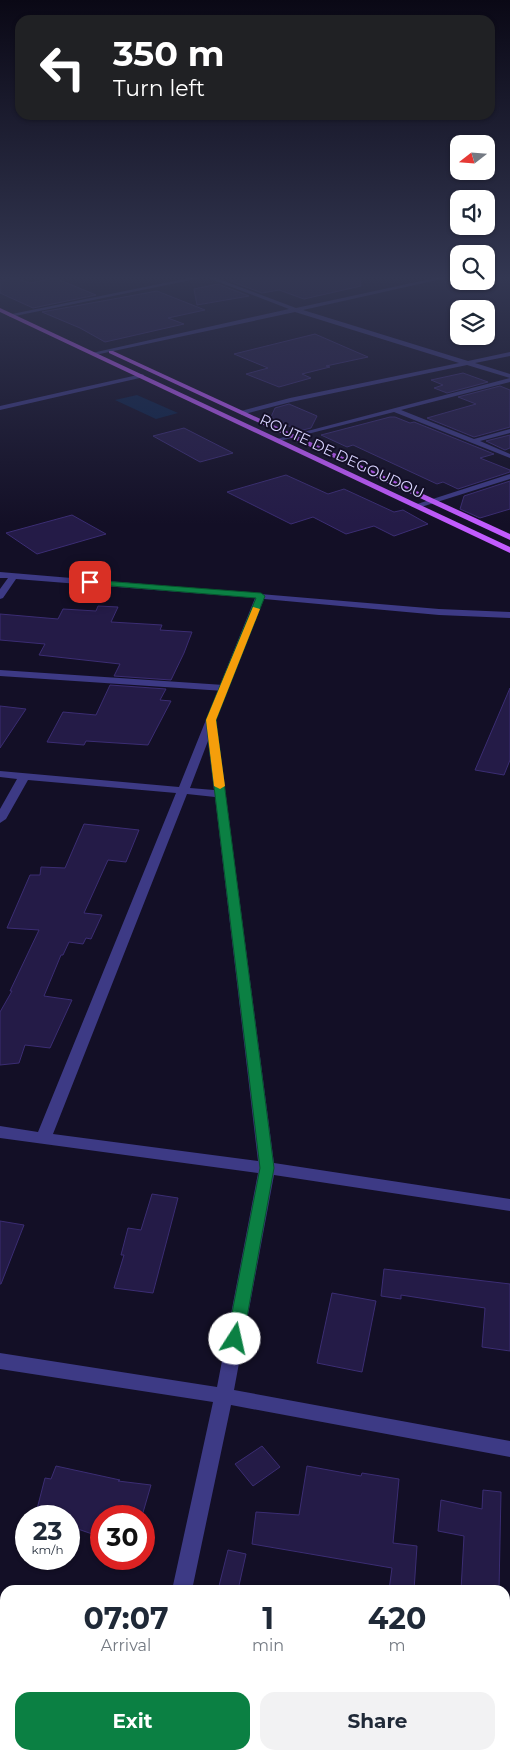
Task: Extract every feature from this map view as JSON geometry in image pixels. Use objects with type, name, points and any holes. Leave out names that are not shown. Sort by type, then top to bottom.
[{"type":"main road","name":"ROUTE DE DEGOUDOU","points":[[108,360],[415,506],[508,548]]},
{"type":"main road","name":"ROUTE DE DEGOUDOU","points":[[131,360],[510,537]]},
{"type":"street","points":[[460,360],[510,376]]},
{"type":"street","points":[[244,413],[290,400],[476,360]]},
{"type":"street","points":[[0,408],[142,376]]},
{"type":"street","points":[[415,506],[510,476]]},
{"type":"street","points":[[0,575],[439,612],[510,615]]},
{"type":"street","points":[[0,596],[14,576]]},
{"type":"street","points":[[44,1137],[261,596]]},
{"type":"street","points":[[183,1585],[224,1396],[267,1168],[211,720]]},
{"type":"street","points":[[0,774],[220,794]]},
{"type":"street","points":[[0,819],[24,776]]},
{"type":"street","points":[[0,1132],[267,1168],[510,1205]]},
{"type":"street","points":[[0,1362],[224,1396],[510,1449]]},
{"type":"lane","points":[[276,440],[510,380]]},
{"type":"lane","points":[[396,410],[510,456]]},
{"type":"lane","points":[[474,442],[510,431]]},
{"type":"lane","points":[[0,673],[224,688]]},
{"type":"water","points":[[137,395],[178,413],[156,419],[115,400]]},
{"type":"building","points":[[249,360],[353,360],[302,374],[311,378],[279,387],[246,374],[268,368]]},
{"type":"building","points":[[463,373],[488,382],[447,393],[434,388],[443,385],[431,380]]},
{"type":"building","points":[[500,386],[510,390],[510,427],[474,437],[427,418],[476,404],[458,397]]},
{"type":"building","points":[[289,404],[317,416],[311,428],[299,431],[271,417],[275,408]]},
{"type":"building","points":[[390,417],[410,423],[414,422],[494,454],[480,458],[510,470],[510,472],[458,489],[443,482],[437,484],[353,445],[347,447],[321,435]]},
{"type":"building","points":[[184,428],[233,453],[200,462],[153,436]]},
{"type":"building","points":[[510,435],[510,448],[505,450],[486,441]]},
{"type":"building","points":[[286,475],[328,494],[344,489],[394,512],[403,510],[428,524],[394,536],[374,526],[346,534],[313,517],[291,524],[227,492]]},
{"type":"building","points":[[510,481],[510,509],[480,518],[460,509],[464,496]]},
{"type":"building","points":[[72,515],[106,534],[37,554],[6,533]]},
{"type":"building","points":[[98,606],[118,607],[111,622],[162,625],[160,630],[192,632],[171,680],[114,676],[120,664],[39,655],[45,644],[0,640],[0,614],[58,619],[63,609],[96,611]]},
{"type":"building","points":[[110,685],[166,689],[160,700],[171,701],[148,745],[86,741],[84,745],[47,742],[63,712],[96,715]]},
{"type":"building","points":[[510,688],[510,760],[504,775],[475,770]]},
{"type":"building","points":[[0,706],[26,709],[0,748]]},
{"type":"building","points":[[84,824],[139,830],[126,862],[108,860],[84,913],[102,915],[91,939],[86,938],[83,944],[69,942],[63,955],[61,955],[44,996],[72,1000],[50,1048],[25,1045],[19,1063],[0,1065],[0,1012],[12,991],[10,991],[39,930],[7,928],[30,875],[40,875],[41,867],[65,868]]},
{"type":"building","points":[[152,1194],[178,1198],[153,1293],[114,1288],[124,1255],[121,1255],[128,1228],[141,1230]]},
{"type":"building","points":[[0,1221],[24,1225],[1,1284],[0,1284]]},
{"type":"building","points":[[384,1269],[510,1284],[510,1351],[482,1347],[485,1308],[401,1295],[401,1299],[381,1296]]},
{"type":"building","points":[[332,1293],[376,1301],[362,1372],[317,1363]]},
{"type":"building","points":[[262,1446],[280,1467],[253,1486],[235,1464]]},
{"type":"building","points":[[56,1466],[120,1480],[118,1481],[151,1485],[145,1505],[90,1505],[90,1533],[80,1530],[80,1505],[38,1505],[45,1478],[51,1479]]},
{"type":"building","points":[[307,1466],[361,1476],[362,1473],[399,1479],[393,1543],[417,1546],[414,1585],[390,1585],[392,1568],[252,1544],[256,1512],[299,1515]]},
{"type":"building","points":[[483,1490],[501,1492],[499,1585],[461,1585],[464,1536],[438,1531],[441,1500],[482,1509]]},
{"type":"building","points":[[228,1550],[246,1554],[239,1585],[219,1585]]},
{"type":"slow traffic","points":[[220,786],[211,720],[256,609]]},
{"type":"route","points":[[90,582],[261,596],[211,720],[267,1168],[235,1339]]}]
